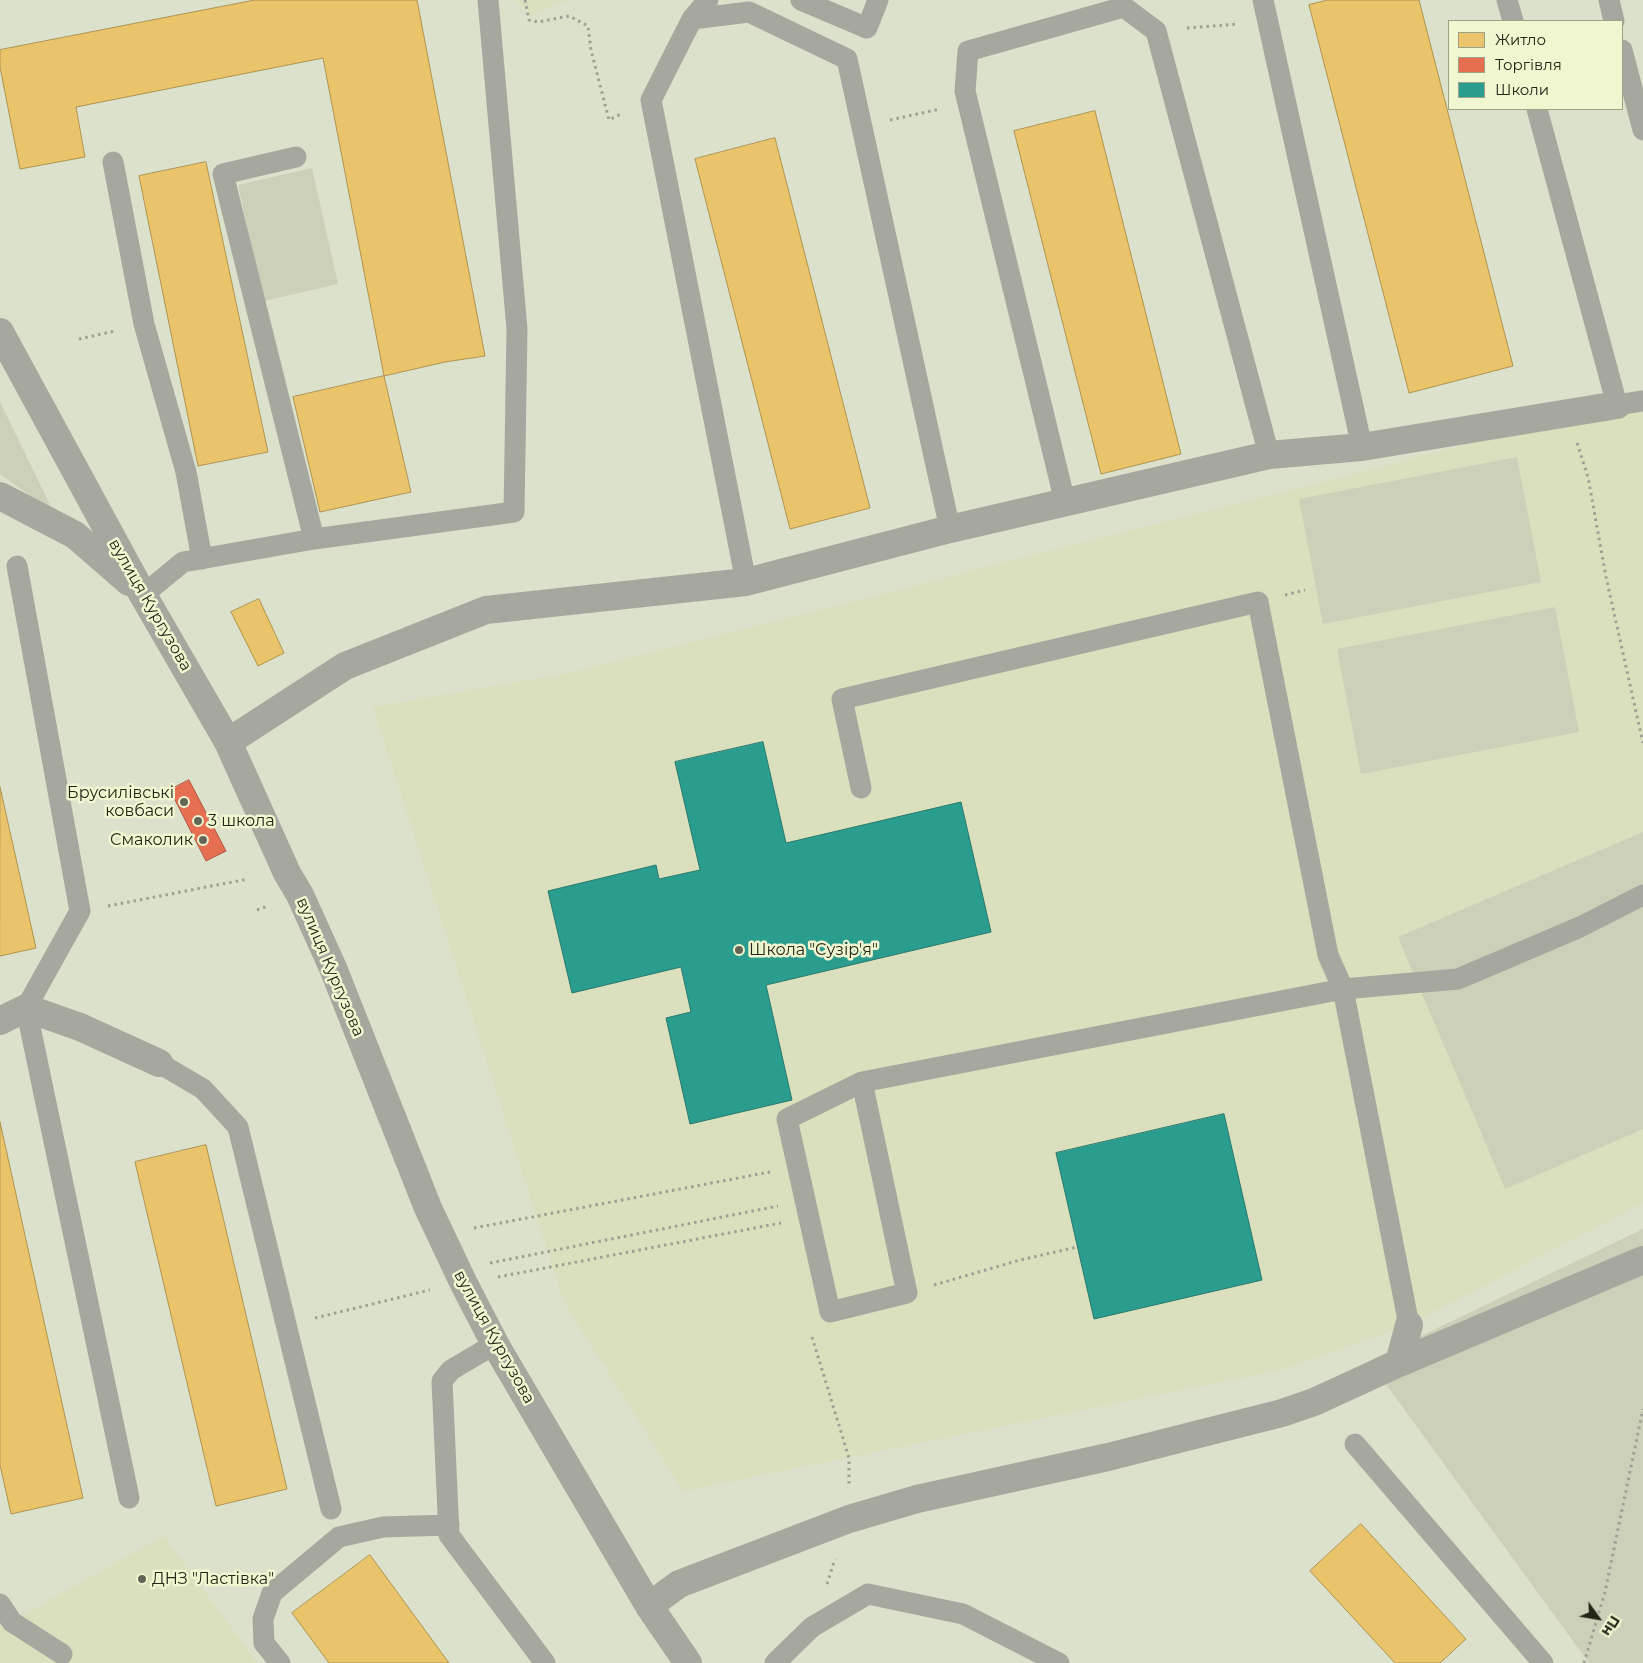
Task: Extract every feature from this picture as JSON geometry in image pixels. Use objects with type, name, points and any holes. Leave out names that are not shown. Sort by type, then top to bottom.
[{"type":"street","name":"вулиця Кургузова","points":[[0,332],[143,595],[228,742],[287,873],[300,895],[333,968],[424,1199],[495,1344],[649,1606],[688,1663]]},
{"type":"street","points":[[228,742],[344,666],[486,610],[746,582],[950,529],[1269,455],[1362,447],[1630,403]]},
{"type":"street","points":[[0,496],[75,535],[143,595]]},
{"type":"street","points":[[0,1021],[26,1008],[80,1026],[159,1063]]},
{"type":"street","points":[[649,1606],[679,1584],[849,1520],[916,1499],[1108,1457],[1282,1414],[1314,1402],[1399,1363],[1643,1260]]},
{"type":"street","points":[[1399,1363],[1409,1325]]},
{"type":"lane","points":[[143,595],[183,562],[314,540],[514,512],[516,329],[488,0]]},
{"type":"lane","points":[[708,0],[692,19],[651,100],[746,582]]},
{"type":"lane","points":[[801,0],[867,28],[878,0]]},
{"type":"lane","points":[[1263,0],[1362,447]]},
{"type":"lane","points":[[1507,0],[1513,20]]},
{"type":"lane","points":[[1608,0],[1614,20]]},
{"type":"lane","points":[[1065,502],[965,91],[968,51],[1124,8],[1156,31],[1269,455]]},
{"type":"lane","points":[[692,19],[749,12],[847,59],[950,529]]},
{"type":"lane","points":[[1623,54],[1643,130]]},
{"type":"lane","points":[[1537,110],[1630,403]]},
{"type":"lane","points":[[296,157],[223,174],[314,540]]},
{"type":"lane","points":[[113,162],[144,324],[186,472],[202,559]]},
{"type":"lane","points":[[17,566],[80,911],[26,1008],[129,1498]]},
{"type":"lane","points":[[861,788],[842,699],[1258,602],[1328,955],[1343,989],[1409,1325]]},
{"type":"lane","points":[[862,1082],[907,1293],[830,1312],[787,1119],[862,1082],[1343,989],[1458,979],[1580,927],[1643,895]]},
{"type":"lane","points":[[159,1063],[204,1089],[238,1127],[331,1509]]},
{"type":"lane","points":[[495,1344],[451,1370],[442,1381],[449,1535],[544,1663]]},
{"type":"lane","points":[[1355,1444],[1543,1663]]},
{"type":"lane","points":[[280,1663],[264,1642],[263,1619],[272,1593],[339,1537],[383,1527],[449,1525]]},
{"type":"lane","points":[[775,1663],[812,1627],[868,1594],[963,1614],[1059,1663]]},
{"type":"lane","points":[[0,1604],[12,1622],[62,1654]]},
{"type":"path","points":[[526,0],[529,20],[538,22],[569,16],[588,26],[591,50],[609,120],[651,100]]},
{"type":"path","points":[[1156,31],[1268,22]]},
{"type":"path","points":[[862,126],[968,103]]},
{"type":"path","points":[[79,339],[144,324]]},
{"type":"path","points":[[1574,434],[1588,477],[1606,577],[1643,743]]},
{"type":"path","points":[[80,911],[248,879]]},
{"type":"path","points":[[440,1234],[798,1166]]},
{"type":"path","points":[[287,1325],[432,1290],[778,1224],[807,1210]]},
{"type":"path","points":[[490,1263],[807,1210]]},
{"type":"path","points":[[907,1293],[1020,1260],[1077,1247]]},
{"type":"path","points":[[812,1336],[849,1458]]},
{"type":"path","points":[[1584,1663],[1606,1592],[1643,1409]]},
{"type":"path","points":[[812,1627],[849,1520]]},
{"type":"shaded area","points":[[516,0],[567,0],[531,16]]},
{"type":"shaded area","points":[[312,168],[338,284],[264,301],[238,185]]},
{"type":"shaded area","points":[[1643,400],[1643,1203],[1409,1325],[1281,1370],[683,1491],[564,1302],[373,707],[575,672]]},
{"type":"shaded area","points":[[0,402],[54,513],[0,474]]},
{"type":"shaded area","points":[[1517,457],[1541,582],[1323,624],[1299,499]]},
{"type":"shaded area","points":[[1555,607],[1579,732],[1361,774],[1337,649]]},
{"type":"shaded area","points":[[1643,832],[1643,1129],[1505,1189],[1398,937]]},
{"type":"shaded area","points":[[1643,1229],[1643,1663],[1589,1663],[1369,1361]]},
{"type":"shaded area","name":"ДНЗ \"Ластівка\"","points":[[164,1536],[257,1663],[0,1663],[0,1628]]},
{"type":"building: Житло","points":[[255,0],[417,0],[485,356],[445,362],[384,376],[323,58],[76,107],[85,157],[20,169],[0,67],[0,50]]},
{"type":"building: Житло","points":[[1328,0],[1419,0],[1513,366],[1409,393],[1309,5]]},
{"type":"building: Житло","points":[[1095,111],[1181,454],[1101,474],[1014,131]]},
{"type":"building: Житло","points":[[775,138],[870,508],[790,529],[695,159]]},
{"type":"building: Житло","points":[[206,162],[268,452],[198,466],[139,176]]},
{"type":"building: Житло","points":[[384,376],[411,492],[320,512],[293,397]]},
{"type":"building: Житло","points":[[259,599],[284,653],[258,666],[231,612]]},
{"type":"building: Житло","points":[[0,787],[36,948],[0,956]]},
{"type":"building: Житло","points":[[0,1122],[83,1498],[11,1514],[0,1465]]},
{"type":"building: Житло","points":[[206,1145],[287,1489],[216,1506],[135,1162]]},
{"type":"building: Житло","points":[[1361,1524],[1466,1639],[1440,1663],[1395,1663],[1310,1571]]},
{"type":"building: Житло","points":[[370,1555],[449,1663],[329,1663],[292,1613]]},
{"type":"building: Торгівля","name":"3 школа","points":[[189,780],[226,851],[206,861],[170,790]]},
{"type":"building: Школи","name":"Школа \"Сузір'я\"","points":[[763,742],[786,843],[961,802],[991,932],[766,985],[792,1100],[690,1124],[666,1018],[691,1012],[681,967],[572,993],[548,891],[656,865],[659,879],[700,870],[675,762]]},
{"type":"building: Школи","points":[[1224,1114],[1262,1280],[1094,1319],[1056,1153]]},
{"type":"place","name":"Брусилівські ковбаси","points":[[184,802]]},
{"type":"place","name":"3 школа","points":[[198,821]]},
{"type":"place","name":"Смаколик","points":[[203,840]]},
{"type":"place","name":"Школа \"Сузір'я\"","points":[[739,950]]},
{"type":"place","name":"ДНЗ \"Ластівка\"","points":[[142,1579]]}]
